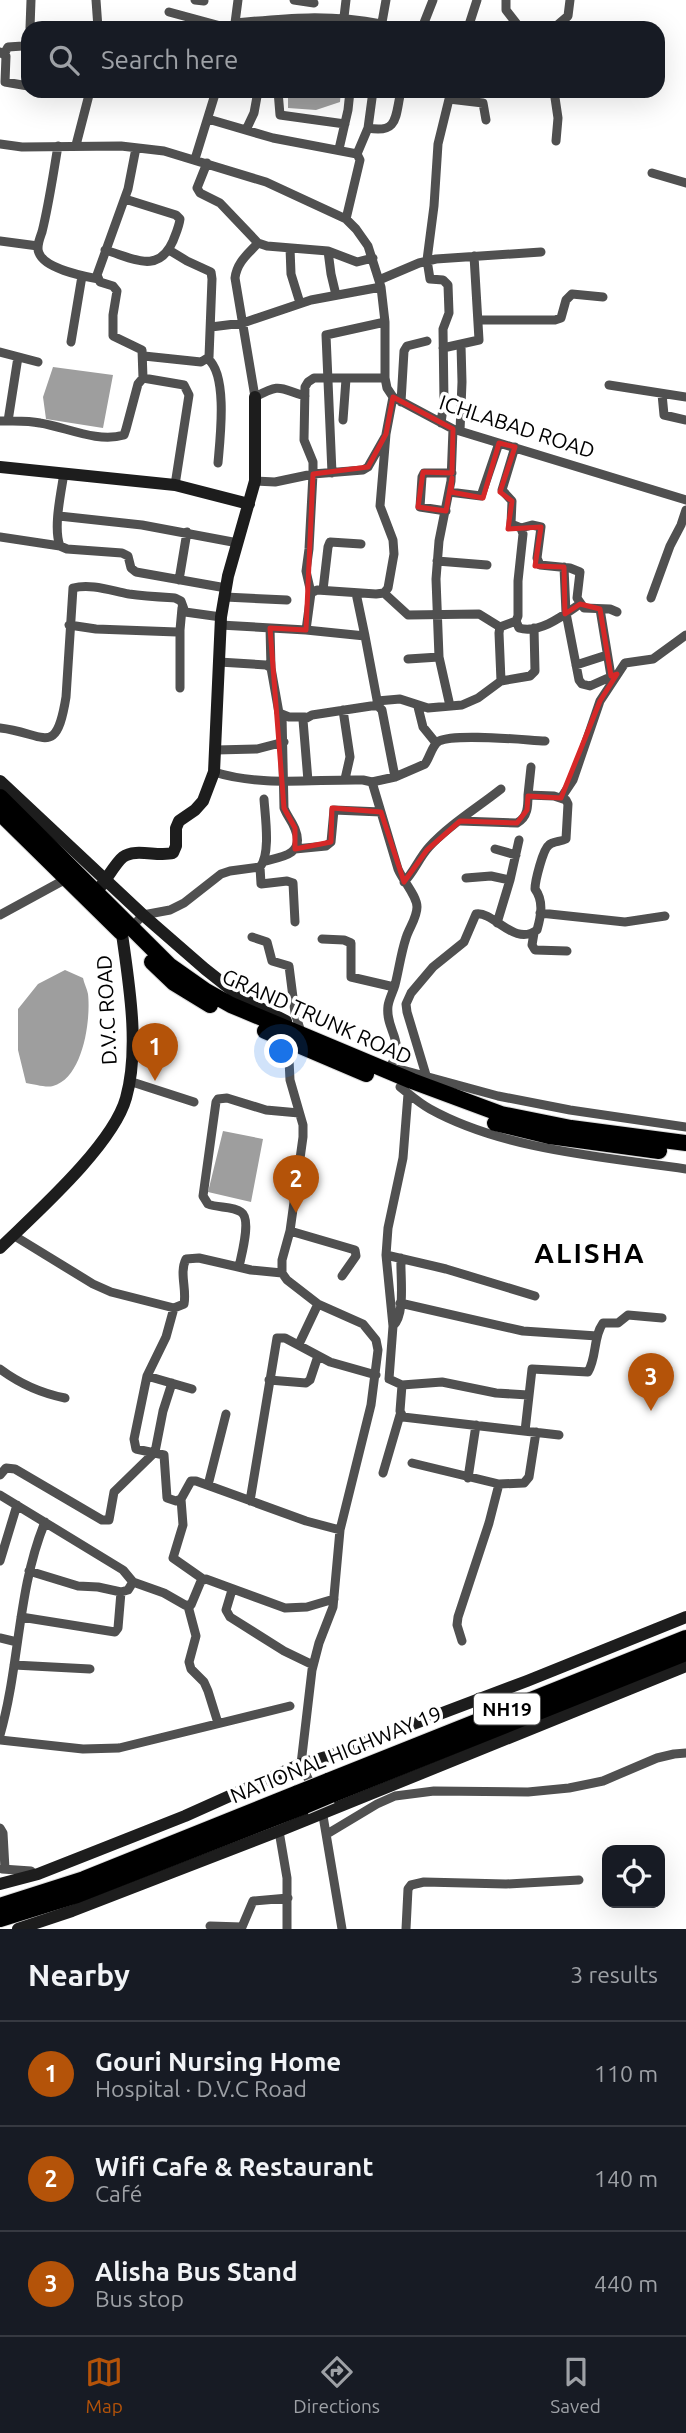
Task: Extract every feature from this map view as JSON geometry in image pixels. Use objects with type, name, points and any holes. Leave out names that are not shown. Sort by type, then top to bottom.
[{"type":"highway","name":"GRAND TRUNK ROAD","points":[[0,797],[97,891],[126,931],[163,974],[190,994],[501,1114],[571,1128],[686,1143]]},
{"type":"highway","name":"GRAND TRUNK ROAD","points":[[0,813],[66,879],[97,891]]},
{"type":"highway","name":"GRAND TRUNK ROAD","points":[[293,1034],[404,1091],[457,1111],[549,1136],[686,1154]]},
{"type":"highway","name":"NATIONAL HIGHWAY 19","points":[[329,1788],[686,1638]]},
{"type":"highway","name":"NH19","points":[[0,1919],[77,1895],[329,1788],[686,1653]]},
{"type":"highway","name":"NATIONAL HIGHWAY 19","points":[[0,1906],[84,1879],[302,1800]]},
{"type":"main road","points":[[97,891],[121,858],[130,853],[165,856],[173,853],[179,821],[203,801],[214,772],[220,621],[225,592],[255,481],[255,397]]},
{"type":"main road","points":[[0,467],[175,485],[249,504]]},
{"type":"main road","points":[[0,781],[97,891],[143,915],[243,999],[293,1034]]},
{"type":"main road","name":"D.V.C ROAD","points":[[0,1248],[71,1177],[102,1141],[117,1119],[125,1099],[131,1048],[126,931]]},
{"type":"main road","points":[[0,1884],[38,1874],[185,1816],[301,1764],[527,1681],[686,1617]]},
{"type":"main road","points":[[18,1929],[279,1832],[686,1666]]},
{"type":"street","points":[[30,21],[31,0]]},
{"type":"street","points":[[96,0],[98,21]]},
{"type":"street","points":[[233,21],[238,0]]},
{"type":"street","points":[[294,0],[314,3]]},
{"type":"street","points":[[344,17],[346,0]]},
{"type":"street","points":[[382,21],[386,0]]},
{"type":"street","points":[[425,21],[433,0]]},
{"type":"street","points":[[470,21],[477,0]]},
{"type":"street","points":[[506,0],[506,10],[515,21]]},
{"type":"street","points":[[564,21],[568,16],[570,0]]},
{"type":"street","points":[[169,12],[210,21]]},
{"type":"street","points":[[302,21],[344,17],[360,21]]},
{"type":"street","points":[[21,46],[8,47],[2,53],[7,60],[5,82],[21,85]]},
{"type":"street","points":[[76,145],[88,98]]},
{"type":"street","points":[[195,159],[214,98]]},
{"type":"street","points":[[246,130],[254,113],[257,98]]},
{"type":"street","points":[[279,98],[280,115],[345,124]]},
{"type":"street","points":[[339,149],[349,98]]},
{"type":"street","points":[[357,154],[369,128],[372,98]]},
{"type":"street","points":[[369,128],[384,131],[390,129],[399,98]]},
{"type":"street","points":[[441,423],[444,401],[443,329],[449,313],[448,285],[443,280],[430,279],[427,260],[435,206],[438,144],[449,98]]},
{"type":"street","points":[[462,98],[483,103],[486,120]]},
{"type":"street","points":[[555,98],[558,118],[556,141]]},
{"type":"street","points":[[208,118],[272,138],[357,154],[360,160],[346,219]]},
{"type":"street","points":[[0,144],[22,147],[76,145],[164,151],[266,182],[346,219],[356,229],[373,258],[385,322],[385,378],[387,388],[397,400]]},
{"type":"street","points":[[18,356],[4,421],[42,423],[77,433],[110,437],[124,435],[138,384],[143,378],[144,356],[142,350],[113,336],[111,331],[117,291],[97,279],[71,274],[43,259],[39,254],[38,246],[47,214],[58,146]]},
{"type":"street","points":[[97,279],[98,268],[125,199],[136,148]]},
{"type":"street","points":[[207,163],[197,188],[200,193],[220,203],[258,243],[328,251],[357,262],[373,258]]},
{"type":"street","points":[[652,173],[686,183]]},
{"type":"street","points":[[106,250],[146,262],[155,262],[163,258],[169,250],[179,226],[180,219],[176,215],[125,199]]},
{"type":"street","points":[[0,242],[38,246]]},
{"type":"street","points":[[258,243],[236,268],[234,278],[255,397],[276,387],[305,396]]},
{"type":"street","points":[[290,248],[291,274],[300,303]]},
{"type":"street","points":[[169,250],[211,272],[208,359]]},
{"type":"street","points":[[328,251],[336,295]]},
{"type":"street","points":[[211,327],[243,323],[300,303],[380,284],[427,260],[541,252]]},
{"type":"street","points":[[443,348],[480,340],[474,256]]},
{"type":"street","points":[[71,342],[82,276]]},
{"type":"street","points":[[478,320],[555,320],[561,318],[566,300],[572,294],[603,297]]},
{"type":"street","points":[[332,473],[326,335],[385,322]]},
{"type":"street","points":[[255,481],[275,482],[313,474],[363,470],[368,467],[386,434],[397,400],[404,351],[407,346],[427,341]]},
{"type":"street","points":[[450,706],[439,657],[437,561],[462,395],[461,345]]},
{"type":"street","points":[[0,352],[38,362]]},
{"type":"street","points":[[144,356],[201,362],[208,359]]},
{"type":"street","points":[[208,359],[214,364],[219,380],[218,463]]},
{"type":"street","points":[[143,378],[184,385],[187,388],[175,485]]},
{"type":"street","points":[[306,630],[311,593],[306,571],[310,549],[313,474],[313,462],[304,440],[308,382],[314,378],[385,378]]},
{"type":"street","points":[[343,420],[346,379]]},
{"type":"street","points":[[609,385],[686,397]]},
{"type":"street","points":[[662,394],[664,415],[686,420]]},
{"type":"street","name":"ICHLABAD ROAD","points":[[397,400],[456,430],[686,500]]},
{"type":"street","points":[[384,593],[391,581],[394,555],[393,540],[380,506],[386,434]]},
{"type":"street","points":[[449,492],[481,496],[499,443]]},
{"type":"street","points":[[515,447],[502,490],[512,500],[510,524],[521,528],[532,525],[541,527],[537,558],[540,565],[564,567],[580,572],[577,594],[584,608],[617,612]]},
{"type":"street","points":[[446,511],[420,507],[422,477],[429,472],[452,473]]},
{"type":"street","points":[[60,546],[59,516],[64,473]]},
{"type":"street","points":[[651,598],[686,510]]},
{"type":"street","points":[[59,516],[119,521],[238,543]]},
{"type":"street","points":[[521,528],[523,534],[516,621],[519,628],[526,630],[552,622],[580,604]]},
{"type":"street","points":[[179,580],[187,532]]},
{"type":"street","points":[[0,537],[67,549],[122,553],[128,556],[131,568],[136,572],[225,592],[288,600]]},
{"type":"street","points":[[323,590],[330,542],[361,544]]},
{"type":"street","points":[[437,561],[486,565]]},
{"type":"street","points":[[564,567],[566,613],[582,684],[590,686],[614,675]]},
{"type":"street","points":[[0,728],[42,737],[51,738],[56,735],[64,715],[72,590],[76,586],[175,598],[181,601],[185,612],[220,621],[365,636]]},
{"type":"street","points":[[311,593],[317,590],[384,593],[408,615],[479,614],[500,627]]},
{"type":"street","points":[[356,593],[395,777]]},
{"type":"street","points":[[180,688],[180,630],[183,607]]},
{"type":"street","points":[[600,608],[607,654],[614,675]]},
{"type":"street","points":[[500,627],[516,621]]},
{"type":"street","points":[[69,625],[108,630],[180,630]]},
{"type":"street","points":[[500,627],[501,681]]},
{"type":"street","points":[[126,931],[143,915],[170,910],[184,904],[221,874],[263,864],[289,855],[295,849],[295,828],[284,808],[282,715],[278,710],[271,668],[270,628]]},
{"type":"street","points":[[282,715],[304,718],[400,699],[418,707],[428,708],[461,705],[478,698],[501,681],[530,676],[535,671],[534,628]]},
{"type":"street","points":[[561,798],[576,772],[600,701],[614,675],[625,663],[653,659],[686,635]]},
{"type":"street","points":[[576,665],[607,654]]},
{"type":"street","points":[[408,659],[439,657]]},
{"type":"street","points":[[219,662],[266,665],[271,668]]},
{"type":"street","points":[[418,707],[424,727],[436,743]]},
{"type":"street","points":[[343,710],[350,757],[345,779]]},
{"type":"street","points":[[304,718],[302,724],[308,781]]},
{"type":"street","points":[[214,772],[227,776],[284,781],[345,779],[372,782],[395,777],[425,764],[436,743],[442,739],[545,741]]},
{"type":"street","points":[[216,750],[257,749],[284,742]]},
{"type":"street","points":[[460,821],[517,822],[523,819],[527,810],[531,767]]},
{"type":"street","points":[[372,782],[404,883],[414,896],[417,907],[402,952],[388,1009],[397,1053],[390,1067]]},
{"type":"street","points":[[404,883],[427,849],[501,789]]},
{"type":"street","points":[[528,794],[561,798],[568,804],[566,839],[546,848],[534,884],[541,899],[539,925],[532,945],[535,950],[567,951]]},
{"type":"street","points":[[264,799],[261,884],[287,881],[293,883],[295,922]]},
{"type":"street","points":[[295,849],[326,846],[331,842],[334,810],[382,812]]},
{"type":"street","points":[[497,923],[519,840]]},
{"type":"street","points":[[495,849],[516,855]]},
{"type":"street","points":[[466,878],[491,876],[510,880]]},
{"type":"street","points":[[0,915],[66,879]]},
{"type":"street","points":[[426,1075],[407,1012],[407,998],[433,967],[464,942],[475,914],[483,913],[518,933],[534,933]]},
{"type":"street","points":[[540,913],[625,922],[665,916]]},
{"type":"street","points":[[253,937],[267,942],[272,961],[289,966],[295,1013],[290,1080],[303,1137],[282,1273],[293,1286],[318,1304],[363,1324],[376,1339],[378,1350],[370,1405],[340,1530],[330,1620],[319,1643],[313,1665],[301,1764],[323,1813],[342,1929]]},
{"type":"street","points":[[322,939],[351,943],[351,977],[394,987]]},
{"type":"street","points":[[366,1062],[426,1075],[498,1096],[686,1126]]},
{"type":"street","points":[[129,1081],[194,1102]]},
{"type":"street","points":[[404,1091],[430,1109],[512,1141],[562,1151],[686,1168]]},
{"type":"street","points":[[404,1091],[403,1158],[388,1228],[386,1255],[393,1326],[389,1379],[402,1385],[442,1382],[496,1393],[528,1395]]},
{"type":"street","points":[[239,1267],[246,1231],[245,1217],[240,1211],[208,1205],[203,1196],[216,1102],[222,1097],[266,1110],[299,1113]]},
{"type":"street","points":[[290,1231],[355,1250],[356,1256],[342,1276]]},
{"type":"street","points":[[13,1235],[93,1284],[111,1292],[174,1308],[184,1304],[183,1271],[186,1259],[199,1258],[282,1273]]},
{"type":"street","points":[[386,1255],[446,1269],[535,1296]]},
{"type":"street","points":[[393,1326],[400,1319],[401,1258]]},
{"type":"street","points":[[400,1303],[523,1331],[597,1336]]},
{"type":"street","points":[[299,1344],[318,1304]]},
{"type":"street","points":[[174,1308],[166,1337],[141,1395],[134,1443],[136,1449],[160,1453],[166,1458],[167,1498],[176,1501],[181,1499]]},
{"type":"street","points":[[526,1431],[528,1395],[534,1368],[588,1372],[603,1323],[618,1323],[628,1315],[662,1318]]},
{"type":"street","points":[[250,1501],[277,1338],[285,1338],[299,1344],[330,1362],[376,1375]]},
{"type":"street","points":[[269,1380],[306,1383],[310,1380],[318,1356]]},
{"type":"street","points":[[0,1369],[28,1387],[65,1398]]},
{"type":"street","points":[[147,1376],[192,1389]]},
{"type":"street","points":[[0,1475],[6,1468],[15,1469],[106,1521],[111,1516],[114,1492],[155,1452],[172,1383]]},
{"type":"street","points":[[383,1473],[400,1415],[402,1385]]},
{"type":"street","points":[[208,1485],[226,1414]]},
{"type":"street","points":[[400,1415],[559,1435]]},
{"type":"street","points":[[468,1478],[476,1425]]},
{"type":"street","points":[[412,1463],[468,1478],[499,1484],[519,1484],[527,1481],[536,1432]]},
{"type":"street","points":[[334,1599],[285,1608],[203,1579],[173,1558],[183,1525],[181,1499],[191,1481],[340,1530]]},
{"type":"street","points":[[462,1642],[457,1625],[458,1617],[499,1484]]},
{"type":"street","points":[[0,1495],[123,1570],[132,1582],[188,1606],[196,1636],[189,1662],[191,1669],[204,1682],[219,1723]]},
{"type":"street","points":[[0,1561],[17,1505]]},
{"type":"street","points":[[45,1522],[29,1571],[0,1738],[83,1749],[119,1748],[290,1706]]},
{"type":"street","points":[[29,1571],[78,1586],[121,1592],[128,1590],[132,1582]]},
{"type":"street","points":[[188,1606],[203,1579]]},
{"type":"street","points":[[232,1590],[226,1610],[230,1617],[284,1651],[313,1665]]},
{"type":"street","points":[[21,1617],[115,1632],[118,1628],[121,1592]]},
{"type":"street","points":[[0,1638],[17,1642]]},
{"type":"street","points":[[14,1665],[90,1669]]},
{"type":"street","points":[[327,1834],[395,1796],[435,1791],[528,1792],[569,1788],[603,1781],[657,1758],[686,1753]]},
{"type":"street","points":[[0,1828],[3,1833],[3,1869],[31,1871]]},
{"type":"street","points":[[279,1832],[287,1878],[287,1929]]},
{"type":"street","points":[[405,1929],[408,1889],[417,1883],[448,1881],[506,1884],[579,1880]]},
{"type":"street","points":[[210,1926],[242,1927],[253,1901],[288,1898]]},
{"type":"highlighted area","points":[[393,397],[453,429],[452,473],[423,472],[418,507],[446,511],[452,478],[451,492],[483,498],[499,443],[515,447],[500,492],[512,501],[508,529],[541,527],[535,566],[564,567],[565,614],[580,604],[600,609],[611,676],[617,674],[600,701],[561,798],[528,796],[527,810],[517,823],[460,821],[427,850],[404,882],[381,812],[332,808],[331,842],[295,849],[295,828],[284,808],[270,628],[306,630],[313,474],[368,467],[386,434]]},
{"type":"shaded area","points":[[288,98],[340,98],[340,102],[316,110],[288,108]]},
{"type":"shaded area","points":[[53,367],[113,375],[103,428],[46,419],[43,397]]},
{"type":"shaded area","points":[[65,970],[83,978],[88,994],[88,1018],[83,1047],[72,1072],[63,1081],[53,1086],[26,1083],[18,1050],[18,1009],[38,984]]},
{"type":"shaded area","points":[[223,1131],[263,1139],[251,1202],[208,1192]]},
{"type":"place","name":"Gouri Nursing Home","points":[[155,1081]]},
{"type":"place","name":"Wifi Cafe & Restaurant","points":[[296,1213]]},
{"type":"place","name":"Alisha Bus Stand","points":[[651,1411]]},
{"type":"district","name":"ALISHA","points":[[590,1253]]}]
